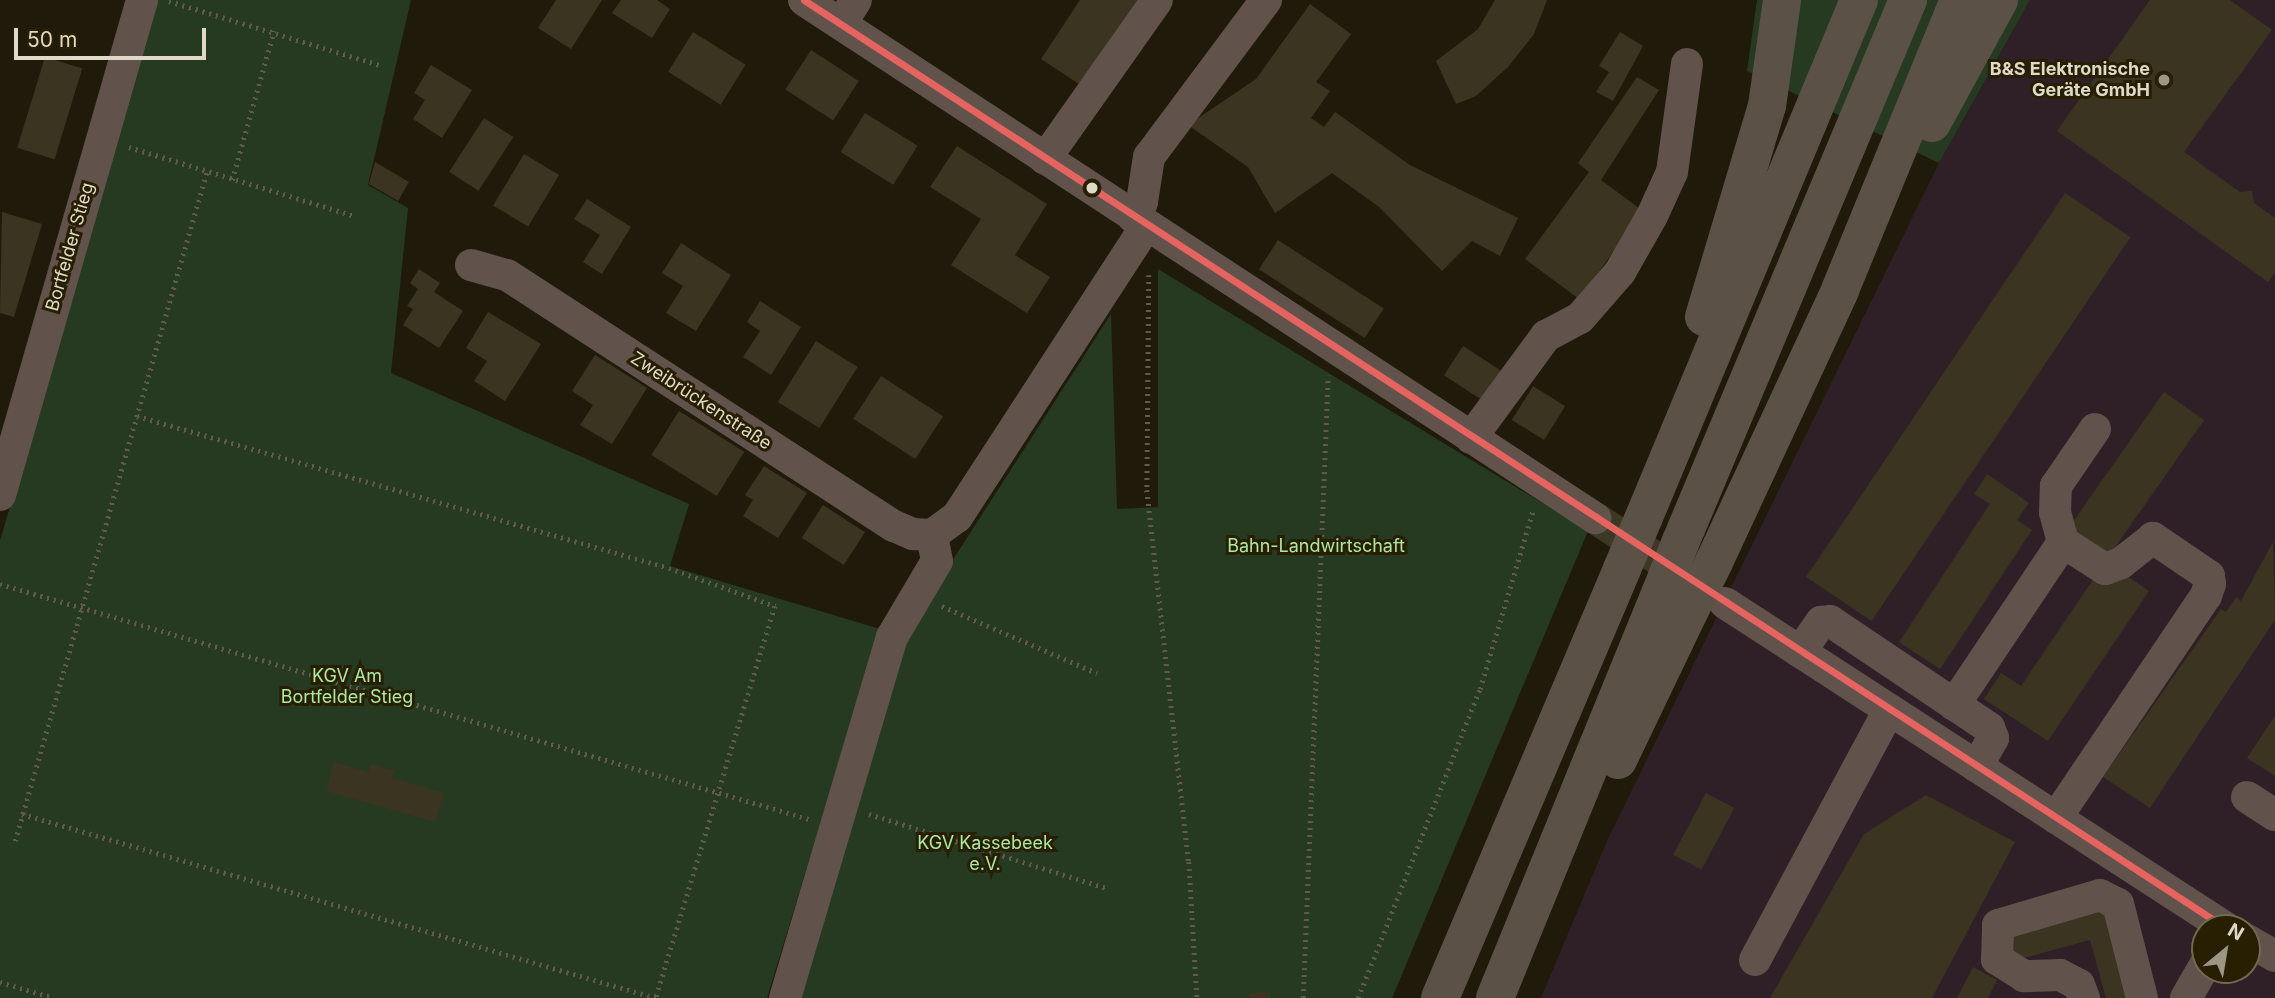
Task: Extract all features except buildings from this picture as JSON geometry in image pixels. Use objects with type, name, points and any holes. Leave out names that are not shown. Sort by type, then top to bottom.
[{"type":"highway","points":[[1644,517],[1767,106],[1783,0]]},
{"type":"highway","points":[[1440,998],[1644,517],[1858,0]]},
{"type":"highway","points":[[1502,998],[1674,603],[1681,541],[1908,0]]},
{"type":"highway","points":[[1495,998],[1674,603],[1713,562],[1840,290],[1959,0]]},
{"type":"highway","points":[[1840,290],[1999,0]]},
{"type":"street","name":"Bortfelder Stieg","points":[[0,495],[142,0]]},
{"type":"street","points":[[804,0],[848,12],[1045,159],[1595,518]]},
{"type":"street","points":[[1045,159],[1157,0]]},
{"type":"street","points":[[785,998],[892,637],[937,561],[932,535],[957,517],[1139,221],[1149,157],[1266,0]]},
{"type":"street","points":[[1471,438],[1546,336],[1580,318],[1620,272],[1652,216],[1672,172],[1686,64]]},
{"type":"street","name":"Zweibrückenstraße","points":[[471,265],[508,275],[894,526],[913,534],[932,535]]},
{"type":"street","points":[[2056,818],[2210,584],[2209,576],[2153,538],[2121,563],[2105,569],[2063,542],[2055,512],[2056,486],[2095,429]]},
{"type":"street","points":[[1955,705],[2063,542]]},
{"type":"street","points":[[1725,603],[2204,914]]},
{"type":"street","points":[[1800,652],[1821,622],[1830,621],[1989,728],[1993,738],[1977,767]]},
{"type":"street","points":[[1755,960],[1889,710]]},
{"type":"street","points":[[2247,797],[2275,815]]},
{"type":"street","points":[[2084,998],[2079,985],[2060,975],[2024,976],[1997,958],[1998,925],[2100,895],[2118,904],[2141,998]]},
{"type":"path","points":[[164,0],[383,66]]},
{"type":"path","points":[[232,180],[274,31]]},
{"type":"path","points":[[101,139],[355,216]]},
{"type":"path","points":[[15,841],[207,172]]},
{"type":"path","points":[[1139,221],[1150,290],[1147,490],[1189,862],[1197,998]]},
{"type":"path","points":[[1303,998],[1328,364]]},
{"type":"path","points":[[22,814],[656,998],[775,607],[669,568],[137,416]]},
{"type":"path","points":[[1358,998],[1480,689],[1537,499]]},
{"type":"path","points":[[0,584],[717,793],[838,816],[1107,888]]},
{"type":"path","points":[[915,595],[1097,673]]},
{"type":"path","points":[[0,982],[54,998]]},
{"type":"shaded area","points":[[2030,0],[2275,0],[2275,998],[1541,998],[1607,841],[1939,163]]},
{"type":"green space","name":"KGV Am Bortfelder Stieg","points":[[156,0],[411,0],[368,185],[408,208],[391,373],[689,504],[670,566],[880,629],[767,998],[0,998],[0,541]]},
{"type":"green space","points":[[1757,0],[2030,0],[1939,163],[1747,71]]},
{"type":"green space","points":[[1158,269],[1588,531],[1392,998],[792,998],[900,642],[1111,314],[1117,509],[1158,507]]},
{"type":"tunnel","points":[[1595,518],[1690,580]]},
{"type":"transit line","points":[[804,0],[2205,914]]},
{"type":"place","name":"B&S Elektronische Geräte GmbH","points":[[2164,80]]},
{"type":"park label","name":"Bahn-Landwirtschaft","points":[[1316,546]]},
{"type":"park label","name":"KGV Kassebeek e.V.","points":[[985,854]]}]
